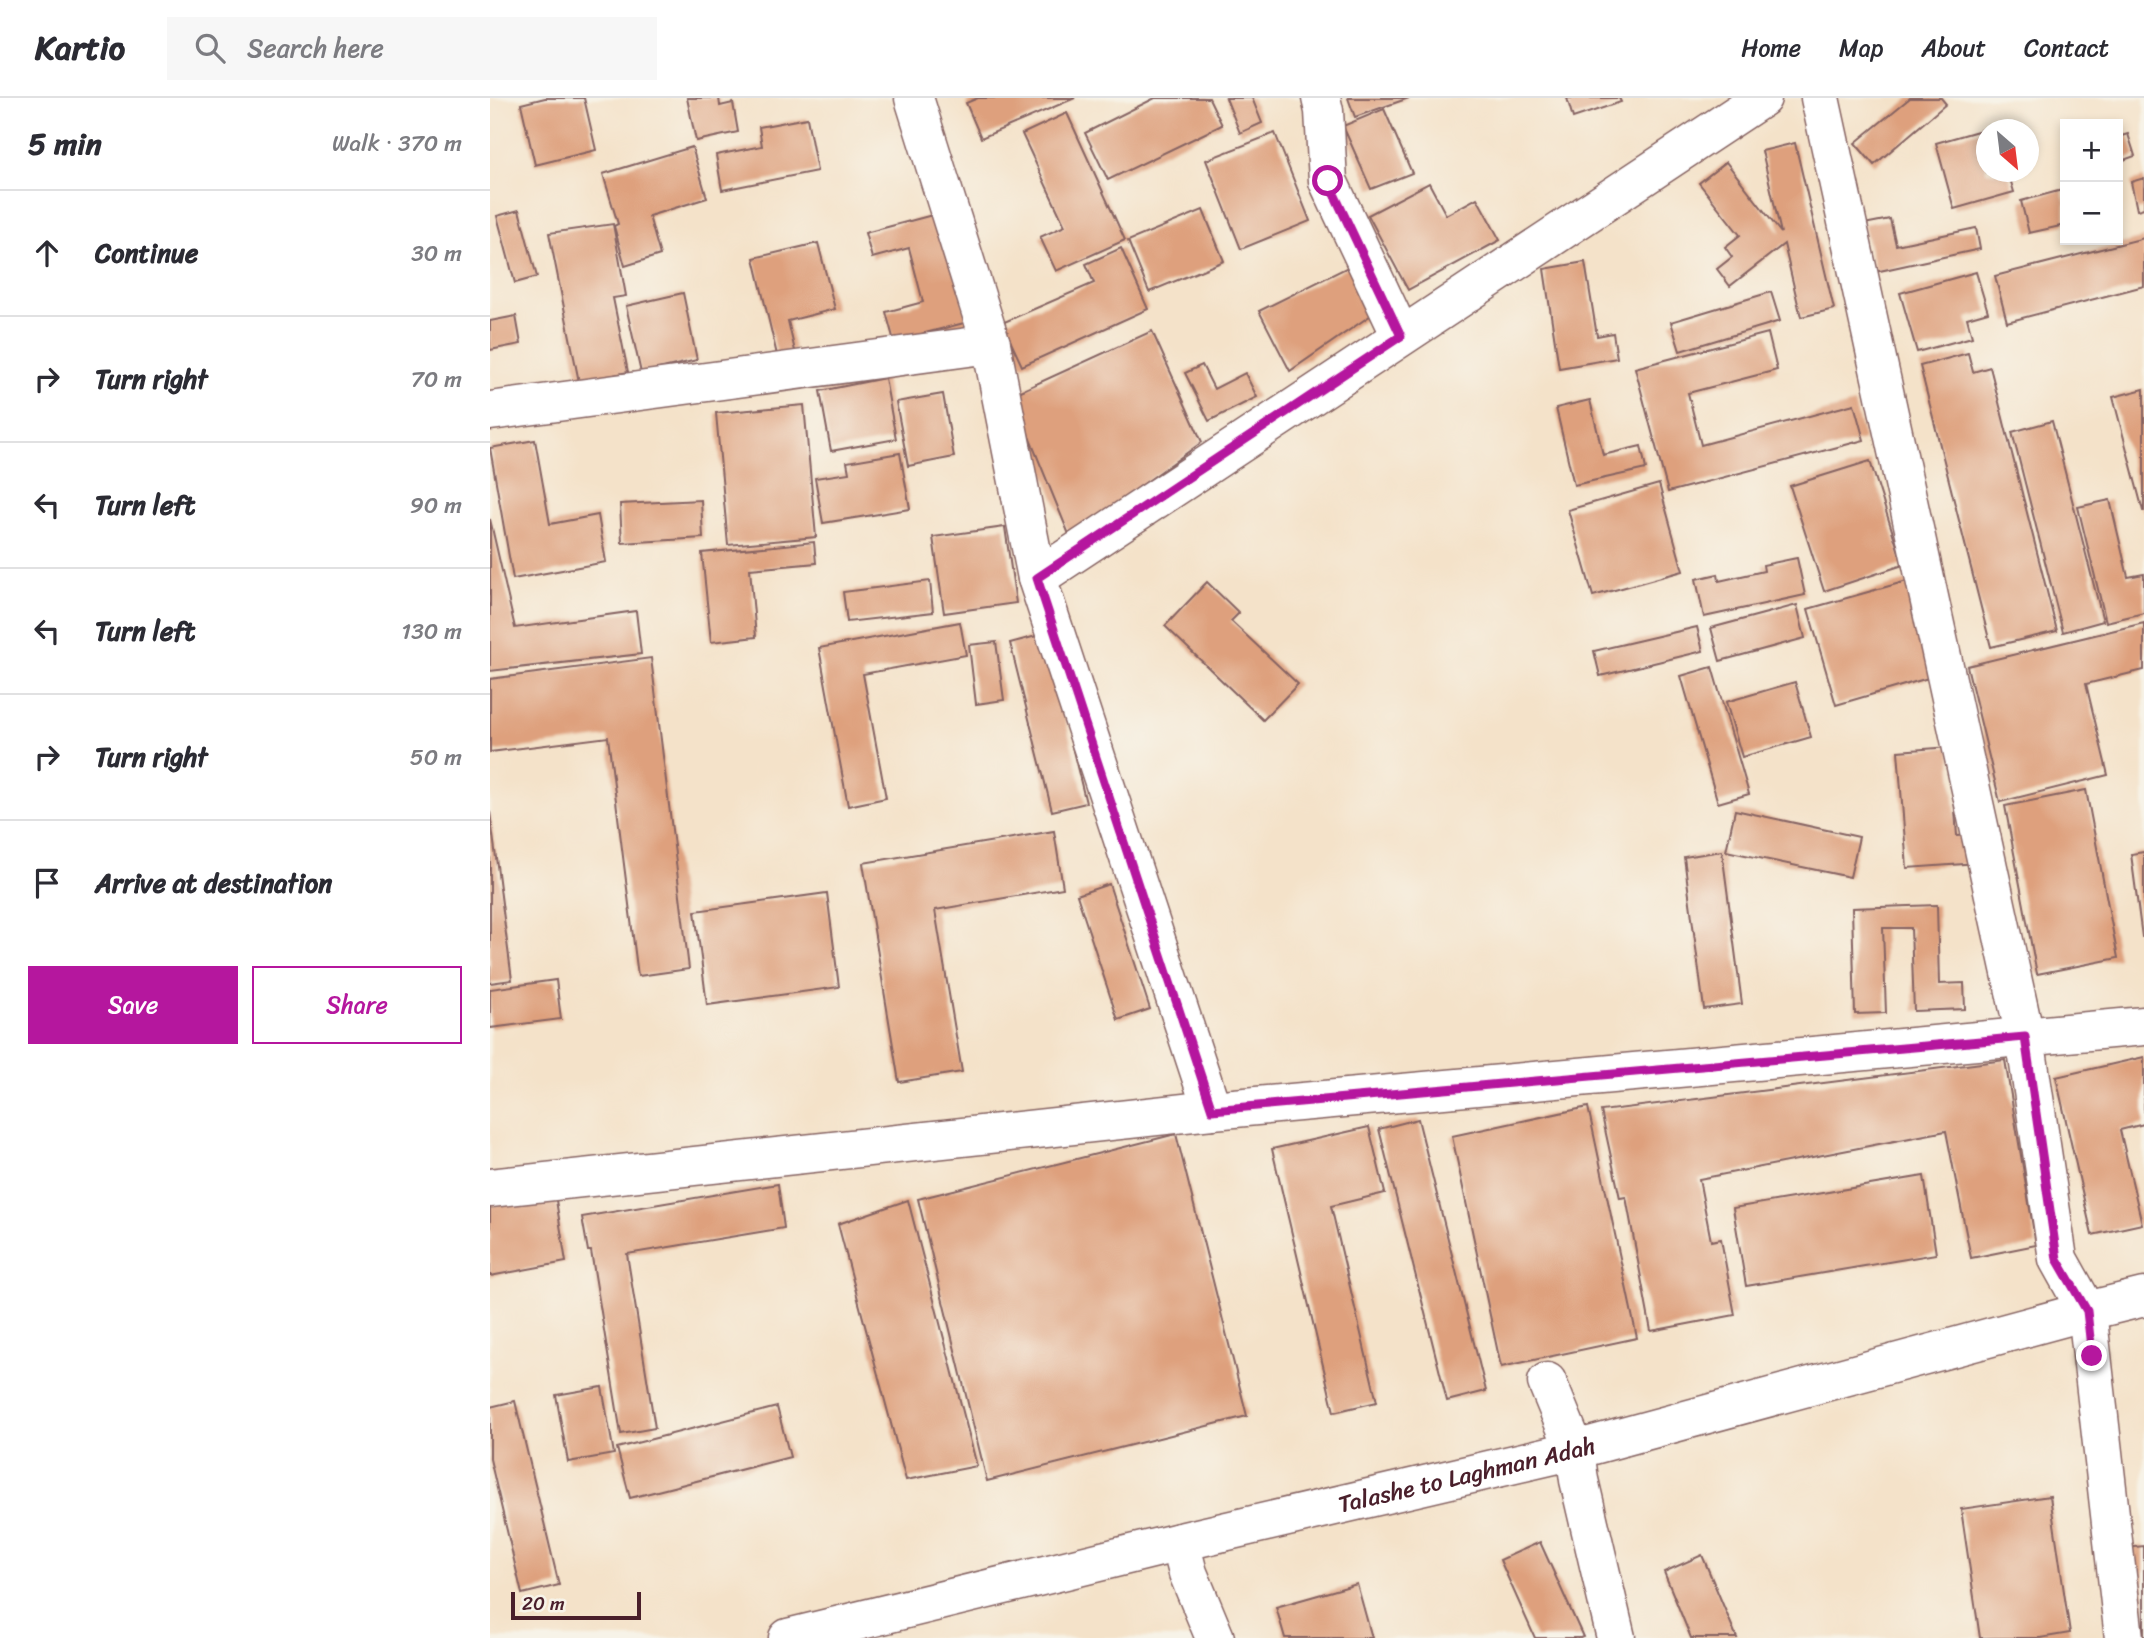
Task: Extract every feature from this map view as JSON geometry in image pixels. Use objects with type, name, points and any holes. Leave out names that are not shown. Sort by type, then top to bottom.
[{"type":"street","points":[[914,98],[991,344],[1037,578],[1212,1110]]},
{"type":"street","points":[[1321,98],[1328,181],[1401,336]]},
{"type":"street","points":[[1037,578],[1762,98]]},
{"type":"street","points":[[1820,98],[2025,1037],[2057,1259],[2087,1311],[2124,1638]]},
{"type":"street","points":[[490,411],[991,344]]},
{"type":"street","points":[[490,1188],[1212,1110],[2144,1026]]},
{"type":"street","name":"Talashe to Laghman Adah","points":[[788,1638],[1180,1542],[1575,1450],[2144,1297]]},
{"type":"street","points":[[1547,1382],[1575,1450],[1579,1480],[1616,1638]]},
{"type":"street","points":[[1180,1542],[1188,1573],[1215,1638]]},
{"type":"building","points":[[545,98],[584,98],[596,150],[535,165],[521,104]]},
{"type":"building","points":[[687,98],[719,98],[720,106],[733,103],[738,132],[696,141]]},
{"type":"building","points":[[978,98],[1075,98],[981,138],[966,103]]},
{"type":"building","points":[[1155,98],[1209,98],[1222,125],[1108,180],[1085,133]]},
{"type":"building","points":[[1226,98],[1252,98],[1262,123],[1240,133]]},
{"type":"building","points":[[1348,98],[1409,98],[1355,117]]},
{"type":"building","points":[[1567,98],[1619,98],[1621,102],[1573,118]]},
{"type":"building","points":[[1910,98],[1941,98],[1946,104],[1874,165],[1855,143]]},
{"type":"building","points":[[1384,109],[1412,173],[1371,189],[1343,126]]},
{"type":"building","points":[[1067,113],[1125,240],[1056,271],[1040,237],[1065,226],[1022,134]]},
{"type":"building","points":[[807,118],[817,171],[722,190],[716,155],[762,146],[759,127]]},
{"type":"building","points":[[1976,131],[1976,182],[2011,182],[2014,192],[1954,209],[1936,143]]},
{"type":"building","points":[[1275,133],[1310,221],[1241,249],[1206,160]]},
{"type":"building","points":[[2128,134],[2135,156],[2123,160],[2123,136]]},
{"type":"building","points":[[1795,143],[1834,309],[1801,317],[1784,244],[1730,286],[1717,269],[1732,257],[1725,247],[1740,235],[1699,183],[1726,162],[1781,233],[1762,151]]},
{"type":"building","points":[[692,147],[707,198],[649,216],[660,255],[625,266],[614,226],[618,224],[603,174]]},
{"type":"building","points":[[2144,178],[2144,208],[2137,210],[2131,182]]},
{"type":"building","points":[[1429,183],[1446,215],[1477,198],[1500,240],[1408,290],[1368,215]]},
{"type":"building","points":[[2060,191],[2060,226],[2029,233],[2021,201]]},
{"type":"building","points":[[519,210],[537,277],[515,283],[497,216]]},
{"type":"building","points":[[1203,210],[1224,261],[1149,292],[1128,241]]},
{"type":"building","points":[[940,213],[968,322],[894,341],[886,312],[923,302],[909,248],[872,258],[865,233]]},
{"type":"building","points":[[1890,219],[1896,245],[1976,228],[1980,249],[1875,272],[1864,224]]},
{"type":"building","points":[[613,224],[626,296],[613,298],[628,372],[579,382],[549,233]]},
{"type":"building","points":[[2144,238],[2144,286],[2007,322],[1995,276]]},
{"type":"building","points":[[818,243],[835,309],[788,321],[795,351],[777,355],[754,258]]},
{"type":"building","points":[[1121,248],[1148,309],[1022,366],[1002,323],[1094,283],[1086,264]]},
{"type":"building","points":[[1585,262],[1597,336],[1613,333],[1617,358],[1559,368],[1544,269]]},
{"type":"building","points":[[1354,264],[1377,311],[1290,371],[1259,311]]},
{"type":"building","points":[[1976,272],[1988,312],[1967,318],[1972,337],[1917,352],[1900,293]]},
{"type":"building","points":[[1771,292],[1780,321],[1680,351],[1671,322]]},
{"type":"building","points":[[683,293],[697,360],[641,373],[626,306]]},
{"type":"building","points":[[516,316],[521,344],[490,350],[490,321]]},
{"type":"building","points":[[1152,331],[1202,442],[1070,537],[1012,395]]},
{"type":"building","points":[[1768,333],[1777,370],[1688,393],[1701,445],[1854,404],[1864,440],[1668,492],[1635,368]]},
{"type":"building","points":[[1968,353],[1973,372],[1990,367],[2057,631],[1991,647],[1920,366]]},
{"type":"building","points":[[1202,365],[1214,389],[1245,373],[1257,397],[1209,421],[1185,373]]},
{"type":"building","points":[[885,378],[896,439],[831,451],[820,391]]},
{"type":"building","points":[[2144,389],[2144,511],[2143,511],[2113,397]]},
{"type":"building","points":[[943,394],[954,457],[908,466],[896,402]]},
{"type":"building","points":[[1590,400],[1603,455],[1641,446],[1646,469],[1574,485],[1556,408]]},
{"type":"building","points":[[804,405],[816,537],[728,545],[716,413]]},
{"type":"building","points":[[2052,421],[2103,621],[2063,632],[2012,432]]},
{"type":"building","points":[[535,440],[550,524],[598,515],[606,562],[513,579],[490,448]]},
{"type":"building","points":[[900,453],[910,509],[823,523],[815,478],[849,473],[847,462]]},
{"type":"building","points":[[1870,461],[1903,565],[1824,591],[1790,486]]},
{"type":"building","points":[[1659,484],[1683,571],[1593,596],[1568,510]]},
{"type":"building","points":[[701,500],[703,538],[622,543],[620,504]]},
{"type":"building","points":[[2110,500],[2128,577],[2144,574],[2144,613],[2106,622],[2078,507]]},
{"type":"building","points":[[490,519],[515,628],[636,611],[641,654],[490,671]]},
{"type":"building","points":[[1005,527],[1016,603],[944,613],[933,537]]},
{"type":"building","points":[[814,542],[816,563],[750,569],[756,637],[711,642],[702,553]]},
{"type":"building","points":[[1797,558],[1805,595],[1704,617],[1696,579],[1718,574],[1719,581],[1764,571],[1763,565]]},
{"type":"building","points":[[930,581],[933,612],[847,622],[843,592]]},
{"type":"building","points":[[1907,581],[1935,676],[1836,705],[1808,609]]},
{"type":"building","points":[[1207,582],[1239,613],[1231,621],[1298,684],[1263,720],[1165,626]]},
{"type":"building","points":[[1797,605],[1805,638],[1720,661],[1711,628]]},
{"type":"building","points":[[960,622],[966,655],[863,674],[886,798],[848,806],[819,648]]},
{"type":"building","points":[[2144,623],[2144,670],[2086,684],[2108,775],[2000,802],[1967,666]]},
{"type":"building","points":[[1697,627],[1703,651],[1600,676],[1594,651]]},
{"type":"building","points":[[1044,634],[1086,803],[1052,811],[1010,643]]},
{"type":"building","points":[[996,642],[1004,700],[976,704],[969,645]]},
{"type":"building","points":[[651,658],[689,969],[638,976],[608,737],[490,752],[490,679]]},
{"type":"building","points":[[1712,667],[1749,794],[1718,803],[1681,676]]},
{"type":"building","points":[[1795,682],[1811,737],[1742,757],[1726,702]]},
{"type":"building","points":[[1950,747],[1957,836],[1976,835],[1978,863],[1907,868],[1898,751]]},
{"type":"building","points":[[2086,790],[2118,958],[2037,974],[2005,806]]},
{"type":"building","points":[[1735,810],[1859,837],[1850,877],[1726,851]]},
{"type":"building","points":[[490,812],[512,980],[490,983]]},
{"type":"building","points":[[1054,831],[1063,888],[935,910],[962,1072],[899,1082],[863,863]]},
{"type":"building","points":[[1722,851],[1742,1004],[1704,1009],[1684,857]]},
{"type":"building","points":[[2144,852],[2144,937],[2142,937],[2131,854]]},
{"type":"building","points":[[1109,884],[1150,1009],[1118,1020],[1077,895]]},
{"type":"building","points":[[827,893],[839,987],[707,1005],[695,911]]},
{"type":"building","points":[[1937,905],[1939,984],[1964,983],[1965,1009],[1914,1011],[1911,928],[1883,928],[1886,1013],[1855,1014],[1852,908]]},
{"type":"building","points":[[556,980],[561,1019],[490,1028],[490,989]]},
{"type":"building","points":[[2144,1057],[2144,1124],[2120,1130],[2142,1224],[2092,1235],[2056,1077]]},
{"type":"building","points":[[2005,1060],[2036,1245],[1971,1258],[1946,1131],[1699,1179],[1711,1241],[1721,1239],[1735,1315],[1651,1331],[1626,1197],[1620,1198],[1601,1111]]},
{"type":"building","points":[[1588,1107],[1637,1338],[1501,1367],[1452,1136]]},
{"type":"building","points":[[1418,1119],[1486,1391],[1447,1401],[1379,1129]]},
{"type":"building","points":[[1369,1127],[1385,1193],[1331,1206],[1377,1402],[1334,1412],[1272,1149]]},
{"type":"building","points":[[1176,1134],[1247,1416],[987,1481],[918,1199]]},
{"type":"building","points":[[1924,1176],[1936,1254],[1746,1286],[1733,1208]]},
{"type":"building","points":[[778,1184],[784,1228],[627,1254],[655,1428],[621,1434],[591,1251],[588,1251],[582,1217]]},
{"type":"building","points":[[555,1194],[566,1262],[490,1276],[490,1206]]},
{"type":"building","points":[[908,1200],[977,1466],[906,1480],[838,1224]]},
{"type":"building","points":[[602,1387],[614,1454],[568,1462],[556,1395]]},
{"type":"building","points":[[515,1401],[559,1585],[522,1594],[490,1459],[490,1407]]},
{"type":"building","points":[[777,1407],[790,1457],[630,1498],[617,1448]]},
{"type":"building","points":[[2050,1496],[2070,1633],[2040,1638],[1980,1638],[1961,1509]]},
{"type":"building","points":[[1540,1542],[1583,1637],[1535,1638],[1500,1560]]},
{"type":"building","points":[[2144,1546],[2144,1638],[2136,1638],[2126,1548]]},
{"type":"building","points":[[1702,1555],[1737,1638],[1691,1638],[1664,1572]]},
{"type":"building","points":[[1357,1584],[1372,1638],[1285,1638],[1276,1607]]},
{"type":"route","points":[[1328,181],[1401,336],[1037,578],[1212,1110],[2025,1037],[2057,1259],[2087,1311],[2092,1356]]}]
